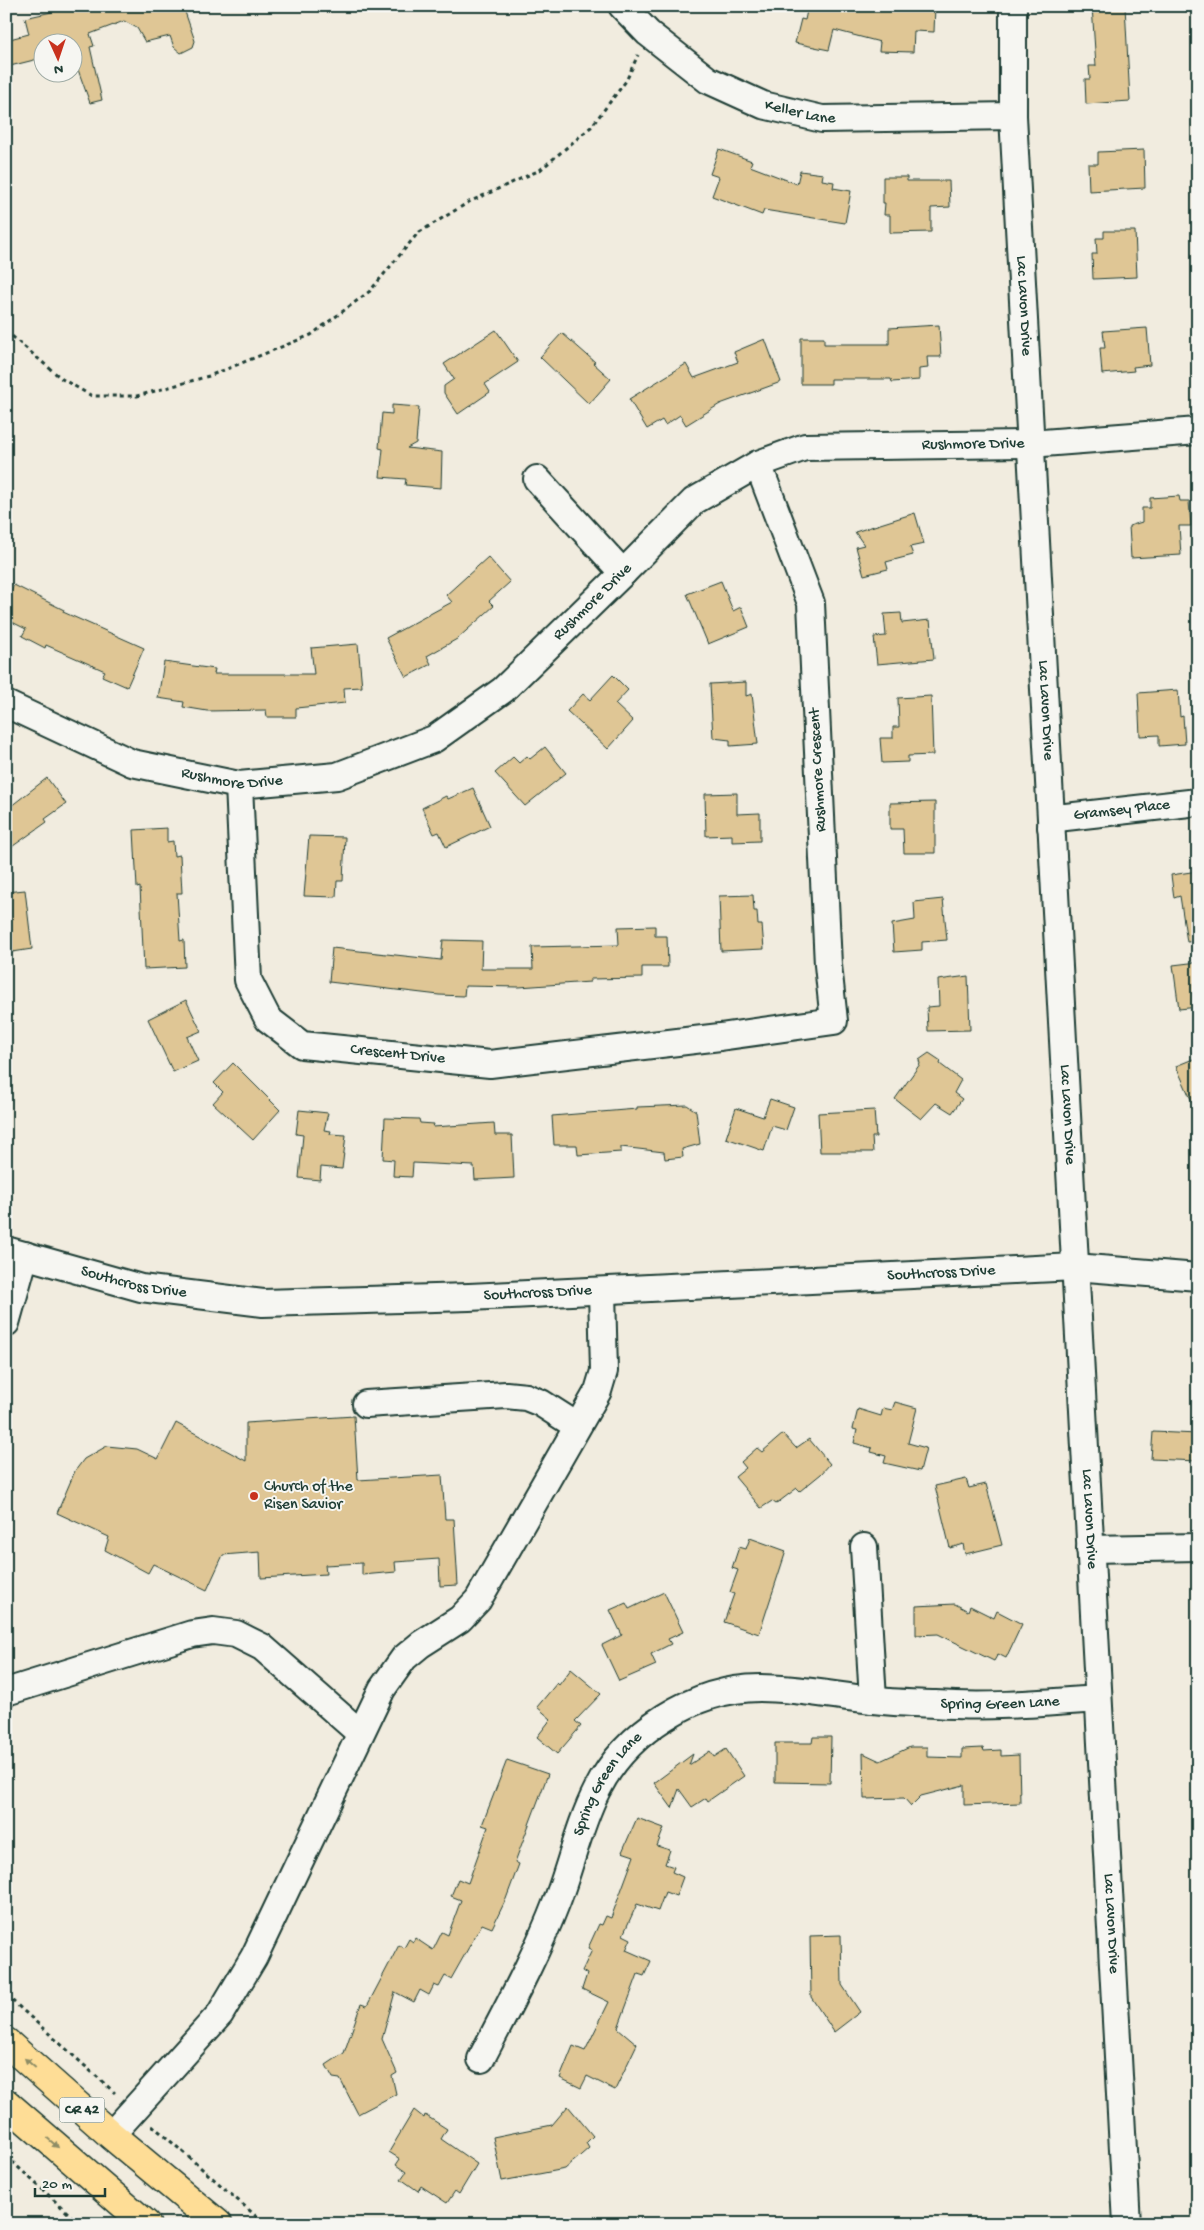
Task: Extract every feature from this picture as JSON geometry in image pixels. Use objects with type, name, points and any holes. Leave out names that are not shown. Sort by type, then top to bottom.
[{"type":"highway","name":"CR 42","points":[[6,2042],[111,2135],[218,2224]]},
{"type":"highway","name":"CR 42","points":[[6,2103],[146,2224]]},
{"type":"street","name":"Keller Lane","points":[[622,6],[648,33],[708,80],[763,105],[822,119],[1013,116]]},
{"type":"street","name":"Lac Lavon Drive","points":[[1013,6],[1013,116],[1127,2224]]},
{"type":"street","name":"Rushmore Drive","points":[[6,704],[132,763],[239,785],[337,776],[434,739],[503,690],[694,501],[758,464],[805,448],[1030,444],[1198,431]]},
{"type":"street","name":"Rushmore Crescent","points":[[758,464],[811,603],[828,965],[834,1021],[771,1029]]},
{"type":"street","points":[[537,479],[623,573]]},
{"type":"street","name":"Crescent Drive","points":[[239,785],[248,980],[268,1019],[302,1045],[490,1064],[720,1037],[771,1029]]},
{"type":"street","name":"Gramsey Place","points":[[1051,827],[1057,818],[1198,802]]},
{"type":"street","points":[[6,1323],[16,1253]]},
{"type":"street","name":"Southcross Drive","points":[[16,1253],[141,1288],[263,1303],[377,1301],[1075,1267],[1198,1277]]},
{"type":"street","points":[[111,2135],[220,2014],[254,1957],[382,1689],[404,1658],[421,1644],[460,1619],[478,1600],[598,1390],[604,1371],[602,1291]]},
{"type":"street","points":[[366,1404],[506,1395],[526,1397],[542,1403],[578,1426]]},
{"type":"street","points":[[1090,1549],[1198,1547]]},
{"type":"street","points":[[864,1548],[873,1700]]},
{"type":"street","points":[[6,1692],[192,1634],[213,1631],[236,1634],[262,1647],[360,1733]]},
{"type":"street","name":"Spring Green Lane","points":[[481,2059],[545,1932],[596,1791],[614,1764],[637,1738],[650,1727],[678,1710],[709,1698],[758,1688],[873,1700],[965,1706],[1098,1699]]},
{"type":"path","points":[[6,331],[62,380],[92,396],[137,396],[209,376],[311,335],[370,291],[418,233],[469,202],[540,170],[591,127],[626,81],[648,33]]},
{"type":"path","points":[[6,2156],[80,2224]]},
{"type":"building","points":[[78,6],[183,6],[195,41],[193,47],[181,53],[174,47],[170,36],[145,42],[137,28],[124,21],[90,34],[94,46],[90,47],[102,100],[90,103],[82,81],[82,32],[32,32],[32,60],[6,67],[6,40],[29,34],[25,18]]},
{"type":"building","points":[[808,6],[935,6],[934,32],[914,31],[913,52],[879,51],[880,42],[834,30],[829,50],[795,43],[801,19],[805,20]]},
{"type":"building","points":[[1092,6],[1125,6],[1130,101],[1086,104],[1085,79],[1090,79],[1089,66],[1096,66]]},
{"type":"building","points":[[719,149],[752,161],[750,166],[797,184],[800,171],[823,174],[822,180],[834,182],[833,188],[851,191],[845,223],[764,210],[762,215],[712,196],[719,177],[710,174]]},
{"type":"building","points":[[1144,150],[1145,188],[1089,191],[1088,164],[1098,164],[1098,152]]},
{"type":"building","points":[[883,177],[907,177],[907,181],[949,181],[950,207],[931,208],[931,232],[890,233],[890,215],[884,215]]},
{"type":"building","points":[[1104,231],[1135,231],[1137,277],[1093,279],[1092,254],[1097,254],[1096,238],[1104,238]]},
{"type":"building","points":[[939,325],[941,357],[927,357],[928,368],[919,369],[919,380],[892,382],[891,379],[831,379],[831,384],[801,384],[801,338],[824,338],[824,344],[889,344],[889,328]]},
{"type":"building","points":[[1147,328],[1150,365],[1133,367],[1134,371],[1102,374],[1100,348],[1105,348],[1103,331]]},
{"type":"building","points":[[496,330],[518,362],[485,384],[490,392],[458,414],[444,393],[444,386],[454,379],[444,364]]},
{"type":"building","points":[[562,333],[611,379],[589,404],[540,357]]},
{"type":"building","points":[[765,339],[781,382],[720,404],[686,425],[680,415],[665,425],[662,420],[647,429],[629,399],[686,364],[694,378],[738,362],[734,352]]},
{"type":"building","points":[[392,405],[419,407],[416,443],[407,448],[442,452],[441,488],[405,485],[406,479],[380,477],[383,449],[379,448],[382,413],[392,414]]},
{"type":"building","points":[[1179,496],[1180,501],[1189,501],[1191,526],[1179,526],[1181,555],[1131,558],[1129,526],[1142,522],[1142,508],[1150,508],[1150,498]]},
{"type":"building","points":[[915,513],[924,544],[910,547],[913,555],[886,562],[888,569],[864,575],[856,547],[864,545],[855,532]]},
{"type":"building","points":[[488,557],[510,582],[489,601],[494,606],[457,639],[427,656],[431,664],[406,677],[386,638],[452,602],[446,595]]},
{"type":"building","points":[[721,581],[733,611],[741,607],[749,627],[708,644],[687,594]]},
{"type":"building","points":[[14,585],[64,610],[63,612],[144,648],[127,687],[102,676],[105,671],[46,645],[45,648],[22,636],[26,629],[6,619],[6,601]]},
{"type":"building","points":[[901,613],[902,623],[930,620],[934,659],[877,664],[874,637],[886,636],[884,614]]},
{"type":"building","points":[[358,644],[362,687],[344,688],[345,703],[296,708],[296,717],[267,717],[266,710],[207,711],[183,707],[184,702],[158,698],[164,662],[215,669],[214,674],[314,674],[311,648]]},
{"type":"building","points":[[613,675],[628,690],[615,704],[633,721],[608,749],[567,711],[583,694],[590,700]]},
{"type":"building","points":[[746,682],[746,696],[752,694],[758,744],[730,746],[730,740],[713,738],[710,684]]},
{"type":"building","points":[[1178,690],[1180,717],[1183,716],[1185,744],[1159,746],[1159,735],[1140,736],[1138,693]]},
{"type":"building","points":[[931,696],[933,755],[908,756],[908,762],[882,763],[880,738],[893,738],[893,727],[899,727],[898,698]]},
{"type":"building","points":[[545,747],[566,773],[525,806],[495,773],[513,757],[519,763],[527,756],[530,759]]},
{"type":"building","points":[[47,778],[66,804],[45,819],[47,822],[6,851],[6,810]]},
{"type":"building","points":[[473,788],[490,826],[446,847],[439,832],[434,834],[422,808],[446,796],[448,799]]},
{"type":"building","points":[[737,793],[737,814],[760,813],[760,841],[732,842],[732,835],[706,836],[705,794]]},
{"type":"building","points":[[935,802],[935,853],[904,853],[903,829],[890,829],[890,803]]},
{"type":"building","points":[[167,828],[167,842],[173,841],[174,856],[180,855],[182,893],[177,893],[180,941],[184,940],[185,967],[144,969],[140,887],[137,888],[134,830]]},
{"type":"building","points":[[309,836],[345,837],[343,881],[337,881],[336,897],[304,896]]},
{"type":"building","points":[[1198,871],[1198,941],[1187,942],[1180,896],[1174,898],[1171,875]]},
{"type":"building","points":[[25,890],[32,949],[6,953],[6,892]]},
{"type":"building","points":[[753,895],[754,911],[757,911],[758,925],[762,925],[764,949],[721,951],[719,896]]},
{"type":"building","points":[[943,899],[947,940],[922,942],[922,950],[894,952],[892,924],[915,920],[914,902]]},
{"type":"building","points":[[655,926],[655,936],[667,936],[668,967],[642,967],[642,978],[590,979],[590,982],[519,987],[465,986],[464,996],[439,995],[329,982],[332,948],[441,960],[443,940],[482,941],[481,969],[533,969],[532,947],[619,945],[618,927]]},
{"type":"building","points":[[1198,962],[1198,1007],[1179,1009],[1173,965]]},
{"type":"building","points":[[968,976],[970,1030],[928,1031],[927,1007],[939,1006],[938,980]]},
{"type":"building","points":[[186,1000],[201,1031],[187,1037],[198,1061],[173,1072],[148,1019]]},
{"type":"building","points":[[929,1053],[941,1061],[940,1064],[961,1080],[954,1093],[962,1099],[952,1113],[936,1103],[921,1119],[895,1099],[920,1064],[919,1060]]},
{"type":"building","points":[[1198,1057],[1198,1115],[1176,1066]]},
{"type":"building","points":[[233,1063],[280,1110],[253,1140],[213,1103],[223,1092],[214,1083]]},
{"type":"building","points":[[770,1099],[794,1107],[786,1130],[772,1126],[764,1151],[726,1138],[736,1108],[763,1117]]},
{"type":"building","points":[[687,1105],[696,1111],[700,1144],[682,1149],[683,1157],[665,1159],[664,1152],[621,1147],[621,1152],[578,1155],[577,1145],[554,1145],[552,1116],[637,1109],[637,1107]]},
{"type":"building","points":[[299,1110],[328,1113],[324,1130],[331,1131],[330,1134],[346,1135],[342,1169],[321,1167],[320,1180],[299,1178],[303,1135],[296,1134]]},
{"type":"building","points":[[874,1110],[876,1137],[872,1137],[873,1152],[820,1152],[818,1113]]},
{"type":"building","points":[[385,1118],[419,1119],[420,1123],[434,1124],[433,1127],[494,1123],[495,1135],[512,1135],[514,1178],[475,1180],[474,1166],[413,1163],[412,1177],[393,1176],[394,1160],[383,1159]]},
{"type":"building","points":[[895,1402],[917,1408],[908,1443],[926,1448],[920,1471],[884,1463],[886,1456],[871,1452],[872,1448],[854,1443],[857,1430],[853,1429],[858,1409],[881,1416],[883,1408],[892,1410]]},
{"type":"building","name":"Church of the Risen Savior","points":[[354,1416],[358,1480],[442,1475],[445,1519],[454,1519],[458,1585],[440,1586],[439,1559],[395,1562],[396,1572],[362,1575],[362,1563],[325,1565],[326,1574],[261,1578],[260,1552],[223,1555],[207,1590],[153,1564],[148,1573],[105,1550],[109,1537],[57,1513],[75,1471],[84,1459],[107,1446],[137,1449],[158,1459],[176,1423],[246,1461],[246,1423]]},
{"type":"building","points":[[1153,1432],[1198,1434],[1198,1461],[1151,1459]]},
{"type":"building","points":[[783,1434],[796,1448],[809,1439],[830,1464],[800,1491],[797,1488],[776,1504],[772,1501],[761,1508],[735,1477],[746,1468],[741,1462],[757,1448],[762,1452]]},
{"type":"building","points":[[966,1479],[969,1488],[986,1484],[1002,1545],[965,1554],[963,1544],[950,1548],[935,1486]]},
{"type":"building","points":[[750,1538],[786,1551],[759,1634],[724,1622],[734,1594],[730,1592],[738,1570],[732,1568],[739,1547],[746,1549]]},
{"type":"building","points":[[664,1592],[683,1632],[668,1639],[671,1644],[651,1654],[656,1665],[619,1681],[602,1645],[622,1635],[610,1610],[626,1603],[629,1609]]},
{"type":"building","points":[[955,1604],[968,1611],[970,1606],[994,1618],[997,1611],[1022,1624],[1006,1658],[998,1654],[994,1661],[938,1634],[916,1635],[916,1606]]},
{"type":"building","points":[[571,1669],[601,1694],[575,1721],[581,1726],[557,1754],[537,1737],[551,1719],[537,1707],[557,1683],[559,1685]]},
{"type":"building","points":[[813,1737],[831,1737],[830,1783],[775,1782],[775,1743],[812,1743]]},
{"type":"building","points":[[910,1747],[927,1747],[927,1757],[962,1758],[962,1749],[983,1748],[984,1751],[1001,1750],[1001,1756],[1019,1755],[1020,1803],[964,1805],[964,1785],[921,1796],[911,1806],[904,1798],[864,1799],[863,1753],[880,1761]]},
{"type":"building","points":[[726,1749],[744,1776],[708,1801],[706,1798],[692,1807],[679,1789],[672,1808],[654,1783],[693,1754],[689,1765],[710,1751],[714,1757]]},
{"type":"building","points":[[507,1760],[548,1774],[515,1862],[519,1864],[506,1899],[492,1928],[482,1924],[451,1979],[445,1976],[439,1987],[434,1985],[429,1995],[420,1990],[414,2002],[395,1992],[382,2039],[397,2073],[392,2076],[396,2094],[358,2114],[340,2079],[333,2078],[326,2065],[344,2053],[361,2004],[367,2006],[399,1945],[404,1948],[409,1939],[413,1942],[415,1938],[433,1950],[442,1932],[448,1935],[461,1900],[451,1896],[458,1879],[468,1883],[488,1827],[482,1825]]},
{"type":"building","points":[[637,1818],[664,1828],[657,1846],[670,1850],[665,1864],[674,1867],[672,1872],[683,1877],[676,1896],[665,1892],[658,1911],[637,1904],[623,1935],[631,1939],[626,1950],[651,1961],[644,1976],[638,1974],[618,2028],[637,2044],[615,2090],[587,2076],[581,2088],[560,2078],[573,2046],[585,2051],[609,2002],[582,1989],[587,1974],[582,1971],[592,1950],[588,1948],[599,1924],[602,1925],[606,1916],[611,1918],[634,1856],[622,1852]]},
{"type":"building","points":[[841,1935],[842,1985],[860,2012],[834,2032],[811,1997],[810,1936]]},
{"type":"building","points":[[568,2106],[593,2136],[586,2143],[589,2148],[565,2169],[502,2181],[493,2137],[552,2125]]},
{"type":"building","points":[[414,2110],[424,2118],[425,2115],[447,2129],[441,2139],[477,2164],[459,2194],[455,2191],[447,2203],[421,2186],[418,2191],[401,2179],[406,2172],[396,2165],[400,2159],[389,2152]]},
{"type":"place","name":"Church of the Risen Savior","points":[[254,1496]]}]
